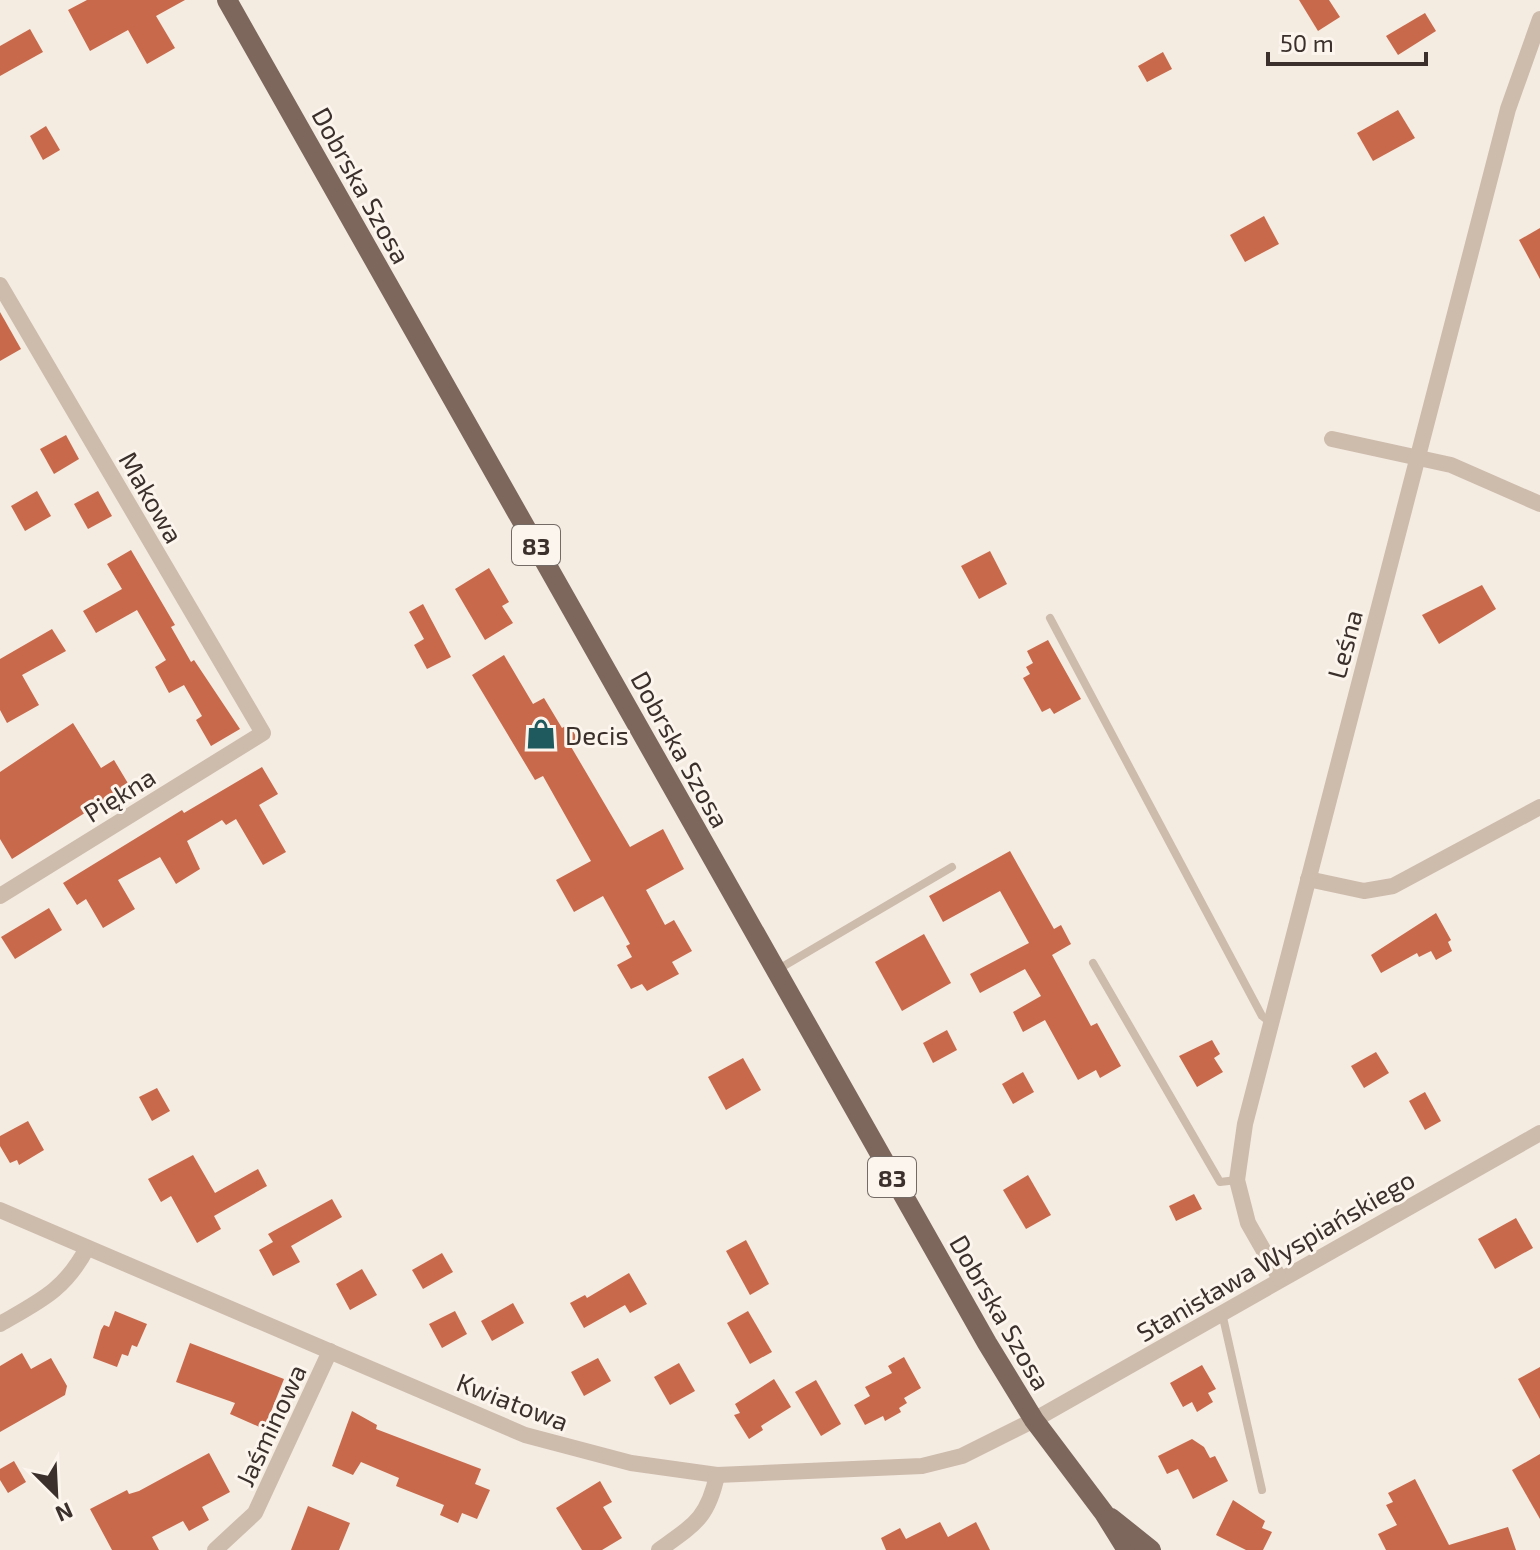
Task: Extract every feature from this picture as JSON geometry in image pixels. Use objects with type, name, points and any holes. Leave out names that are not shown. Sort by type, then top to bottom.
[{"type":"main road","name":"Dobrska Szosa","points":[[227,0],[1034,1420],[1104,1513],[1127,1550]]},
{"type":"main road","name":"Dobrska Szosa","points":[[1104,1513],[1151,1550]]},
{"type":"street","name":"Leśna","points":[[1280,1279],[1248,1223],[1237,1180],[1245,1124],[1508,109],[1540,19]]},
{"type":"street","name":"Makowa","points":[[0,285],[5,307],[263,733]]},
{"type":"street","points":[[1332,439],[1451,465],[1540,504]]},
{"type":"street","name":"Piękna","points":[[3,888],[263,733]]},
{"type":"street","points":[[1308,879],[1364,891],[1393,886],[1540,807]]},
{"type":"street","name":"Stanisława Wyspiańskiego","points":[[1034,1420],[1540,1133]]},
{"type":"street","name":"Kwiatowa","points":[[0,1210],[525,1435],[631,1463],[717,1475],[922,1466],[962,1456],[1034,1420]]},
{"type":"street","points":[[0,1324],[58,1290],[73,1275],[87,1248]]},
{"type":"street","name":"Jaśminowa","points":[[215,1550],[255,1513],[330,1351]]},
{"type":"street","points":[[659,1550],[688,1529],[710,1505],[717,1475]]},
{"type":"lane","points":[[1050,618],[1262,1016],[1272,1024]]},
{"type":"lane","points":[[776,970],[952,867]]},
{"type":"lane","points":[[1093,963],[1220,1182],[1237,1180]]},
{"type":"lane","points":[[1221,1312],[1262,1490]]},
{"type":"building","points":[[87,0],[185,0],[156,16],[175,48],[147,64],[128,30],[90,51],[68,10]]},
{"type":"building","points":[[1299,0],[1329,0],[1340,17],[1318,31]]},
{"type":"building","points":[[1425,13],[1436,31],[1398,55],[1386,36]]},
{"type":"building","points":[[30,29],[43,52],[0,76],[0,46]]},
{"type":"building","points":[[1163,52],[1172,69],[1147,82],[1138,66]]},
{"type":"building","points":[[1398,110],[1415,138],[1373,161],[1357,133]]},
{"type":"building","points":[[46,126],[60,150],[43,160],[30,136]]},
{"type":"building","points":[[1264,216],[1279,244],[1245,262],[1230,235]]},
{"type":"building","points":[[1540,228],[1540,279],[1519,240]]},
{"type":"building","points":[[0,312],[21,349],[0,361]]},
{"type":"building","points":[[66,435],[79,459],[54,474],[40,449]]},
{"type":"building","points":[[37,491],[51,516],[25,531],[11,506]]},
{"type":"building","points":[[98,491],[112,516],[88,529],[74,504]]},
{"type":"building","points":[[131,550],[175,625],[171,627],[191,662],[194,660],[240,729],[211,746],[196,720],[202,716],[184,685],[169,693],[155,667],[166,660],[137,610],[96,633],[83,611],[122,589],[107,564]]},
{"type":"building","points":[[990,551],[1007,584],[979,599],[961,566]]},
{"type":"building","points":[[489,568],[509,602],[502,606],[513,623],[485,640],[455,589]]},
{"type":"building","points":[[1482,585],[1496,609],[1439,644],[1422,615]]},
{"type":"building","points":[[423,604],[451,657],[427,669],[414,645],[424,639],[409,612]]},
{"type":"building","points":[[52,629],[66,651],[22,675],[39,705],[7,723],[0,710],[0,659]]},
{"type":"building","points":[[1048,640],[1081,699],[1054,714],[1050,708],[1042,712],[1023,678],[1030,674],[1026,667],[1033,663],[1027,651]]},
{"type":"building","points":[[504,655],[533,704],[544,698],[562,728],[569,724],[578,740],[570,745],[630,847],[663,829],[684,869],[646,890],[665,925],[674,920],[692,951],[672,962],[679,974],[647,991],[642,984],[631,989],[617,965],[632,957],[626,946],[630,944],[603,896],[574,912],[556,880],[591,861],[543,776],[535,780],[472,675]]},
{"type":"building","points":[[73,723],[101,768],[114,760],[129,785],[12,859],[0,839],[0,772]]},
{"type":"building","points":[[262,767],[278,794],[259,805],[286,852],[263,865],[236,819],[226,825],[222,820],[187,841],[200,869],[176,884],[160,857],[118,880],[135,909],[103,928],[86,899],[77,905],[63,883],[182,810],[184,813]]},
{"type":"building","points":[[1010,851],[1054,929],[1061,925],[1071,944],[1052,955],[1091,1026],[1097,1023],[1121,1066],[1100,1078],[1096,1070],[1078,1080],[1045,1020],[1023,1032],[1013,1012],[1041,996],[1025,969],[980,993],[970,974],[1029,943],[1000,891],[943,922],[929,896]]},
{"type":"building","points":[[49,908],[62,930],[15,959],[1,937]]},
{"type":"building","points":[[1436,913],[1451,940],[1448,942],[1452,951],[1436,960],[1431,951],[1419,957],[1417,953],[1381,973],[1371,955]]},
{"type":"building","points":[[924,934],[951,983],[902,1011],[875,962]]},
{"type":"building","points":[[947,1030],[957,1050],[933,1063],[923,1043]]},
{"type":"building","points":[[1212,1040],[1220,1054],[1214,1058],[1223,1072],[1197,1087],[1179,1056]]},
{"type":"building","points":[[1376,1052],[1389,1073],[1364,1088],[1351,1066]]},
{"type":"building","points":[[743,1058],[761,1090],[726,1110],[708,1077]]},
{"type":"building","points":[[1023,1072],[1034,1092],[1013,1104],[1002,1084]]},
{"type":"building","points":[[157,1088],[170,1111],[152,1121],[139,1097]]},
{"type":"building","points":[[1425,1092],[1441,1121],[1425,1130],[1409,1101]]},
{"type":"building","points":[[28,1121],[44,1150],[19,1165],[17,1160],[10,1163],[0,1146],[0,1136]]},
{"type":"building","points":[[193,1155],[215,1193],[258,1169],[267,1186],[214,1216],[221,1229],[197,1243],[171,1196],[161,1202],[148,1179]]},
{"type":"building","points":[[1028,1175],[1051,1215],[1026,1229],[1003,1190]]},
{"type":"building","points":[[1194,1194],[1202,1209],[1176,1221],[1169,1206]]},
{"type":"building","points":[[332,1199],[342,1217],[291,1246],[300,1262],[273,1276],[259,1250],[273,1242],[268,1234]]},
{"type":"building","points":[[1516,1218],[1533,1248],[1495,1269],[1478,1239]]},
{"type":"building","points":[[746,1240],[769,1284],[750,1295],[726,1251]]},
{"type":"building","points":[[442,1253],[453,1272],[423,1289],[412,1270]]},
{"type":"building","points":[[362,1269],[377,1295],[350,1310],[336,1284]]},
{"type":"building","points":[[629,1273],[647,1304],[630,1313],[625,1305],[584,1328],[570,1303],[585,1295],[587,1298]]},
{"type":"building","points":[[513,1303],[524,1323],[492,1341],[481,1321]]},
{"type":"building","points":[[115,1311],[147,1324],[137,1347],[132,1345],[128,1356],[122,1354],[117,1367],[93,1358],[101,1330],[104,1325],[109,1327]]},
{"type":"building","points":[[455,1311],[467,1334],[442,1348],[429,1324]]},
{"type":"building","points":[[748,1311],[772,1352],[750,1364],[727,1323]]},
{"type":"building","points":[[190,1343],[284,1379],[264,1429],[230,1414],[235,1403],[176,1382]]},
{"type":"building","points":[[22,1353],[31,1369],[51,1358],[67,1386],[65,1395],[0,1432],[0,1366]]},
{"type":"building","points":[[904,1357],[921,1388],[904,1398],[907,1403],[899,1408],[901,1412],[885,1421],[883,1416],[865,1425],[854,1405],[870,1396],[865,1387],[892,1373],[888,1366]]},
{"type":"building","points":[[598,1358],[611,1381],[584,1396],[571,1372]]},
{"type":"building","points":[[679,1363],[695,1391],[670,1405],[654,1377]]},
{"type":"building","points":[[1202,1365],[1216,1389],[1208,1393],[1213,1402],[1197,1412],[1192,1402],[1183,1407],[1170,1383]]},
{"type":"building","points":[[1540,1367],[1540,1419],[1518,1379]]},
{"type":"building","points":[[774,1379],[791,1407],[761,1426],[763,1430],[749,1439],[734,1415],[740,1413],[735,1404]]},
{"type":"building","points":[[816,1380],[841,1424],[821,1436],[795,1392]]},
{"type":"building","points":[[352,1411],[377,1425],[376,1429],[481,1469],[475,1484],[490,1490],[477,1519],[462,1513],[458,1523],[440,1515],[444,1505],[396,1486],[399,1478],[361,1462],[353,1475],[332,1466]]},
{"type":"building","points":[[1192,1439],[1204,1447],[1210,1458],[1215,1456],[1228,1481],[1193,1499],[1178,1469],[1167,1474],[1158,1456]]},
{"type":"building","points":[[209,1453],[230,1492],[202,1507],[209,1520],[189,1531],[183,1521],[152,1537],[159,1550],[112,1550],[90,1509],[127,1490],[129,1494],[139,1491]]},
{"type":"building","points":[[1540,1454],[1540,1519],[1512,1470]]},
{"type":"building","points":[[14,1461],[26,1482],[8,1493],[0,1480],[0,1469]]},
{"type":"building","points":[[1415,1479],[1449,1545],[1508,1527],[1516,1550],[1386,1550],[1378,1534],[1397,1525],[1386,1505],[1393,1502],[1388,1493]]},
{"type":"building","points":[[600,1481],[612,1502],[603,1507],[622,1538],[602,1550],[582,1550],[556,1508]]},
{"type":"building","points":[[1233,1500],[1265,1521],[1262,1528],[1272,1532],[1263,1550],[1246,1550],[1216,1535]]},
{"type":"building","points":[[308,1506],[350,1523],[339,1550],[291,1550]]},
{"type":"building","points":[[940,1522],[948,1537],[976,1522],[990,1550],[886,1550],[881,1538],[900,1528],[906,1539]]},
{"type":"place","name":"Decis","points":[[541,734]]}]
